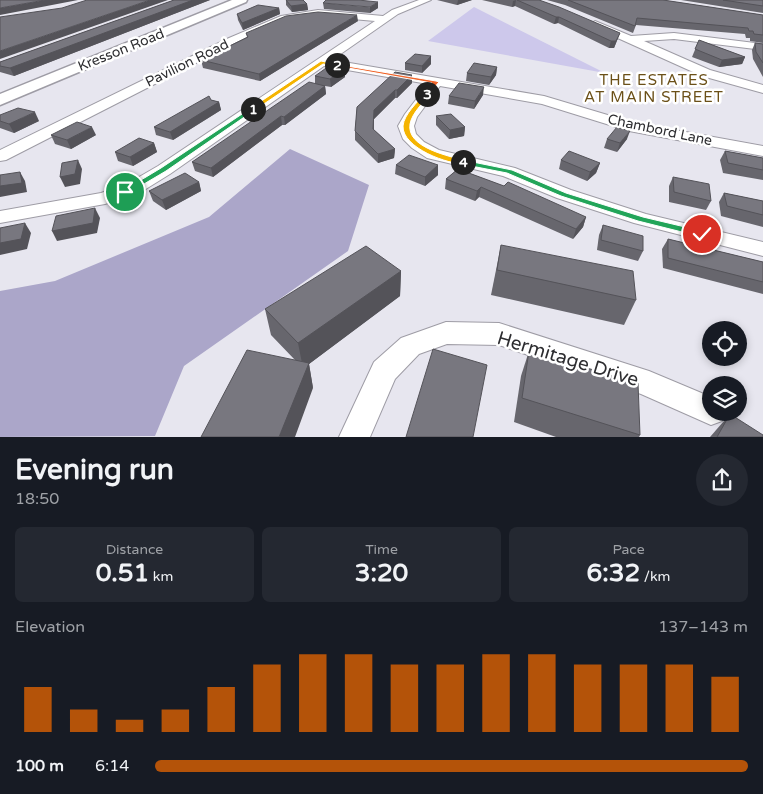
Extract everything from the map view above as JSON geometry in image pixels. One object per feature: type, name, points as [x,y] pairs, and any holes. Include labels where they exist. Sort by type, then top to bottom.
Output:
[{"type":"main road","name":"Kresson Road","points":[[0,100],[242,0]]},
{"type":"street","points":[[395,0],[409,2],[427,0]]},
{"type":"street","points":[[0,217],[105,198],[134,188],[164,170],[409,2]]},
{"type":"street","name":"Pavilion Road","points":[[0,156],[233,40],[284,18],[318,13],[384,19]]},
{"type":"street","points":[[587,20],[706,73],[763,89]]},
{"type":"street","points":[[631,39],[674,36],[763,47]]},
{"type":"street","name":"Chambord Lane","points":[[322,62],[544,100],[629,126],[763,151]]},
{"type":"street","points":[[436,82],[410,117],[406,126],[409,136],[418,146],[433,154],[509,172],[564,194],[641,219],[763,249]]},
{"type":"street","name":"Hermitage Drive","points":[[354,436],[384,371],[410,346],[446,333],[499,334],[649,384],[702,406]]},
{"type":"shaded area","points":[[474,7],[605,73],[428,41]]},
{"type":"shaded area","points":[[290,149],[369,185],[348,251],[184,366],[155,436],[0,437],[0,291],[55,281],[209,217]]},
{"type":"building","points":[[0,0],[45,0],[0,8]]},
{"type":"building","points":[[87,0],[150,0],[0,51],[0,17],[62,8]]},
{"type":"building","points":[[174,0],[193,0],[10,68],[0,66],[0,62]]},
{"type":"building","points":[[286,0],[303,0],[307,4],[291,6]]},
{"type":"building","points":[[326,0],[378,2],[370,7],[323,3]]},
{"type":"building","points":[[517,0],[539,0],[620,33],[616,41],[611,41]]},
{"type":"building","points":[[568,0],[663,0],[763,15],[763,35],[754,34],[748,28],[637,18],[635,26]]},
{"type":"building","points":[[723,0],[763,0],[763,6]]},
{"type":"building","points":[[258,5],[279,8],[242,23],[237,14]]},
{"type":"building","points":[[318,12],[357,15],[259,74],[201,60],[248,37],[246,33],[286,16]]},
{"type":"building","points":[[699,40],[745,57],[722,60],[695,49]]},
{"type":"building","points":[[755,43],[763,44],[763,63],[756,52]]},
{"type":"building","points":[[415,54],[431,56],[422,66],[405,63]]},
{"type":"building","points":[[474,63],[497,67],[491,77],[467,73]]},
{"type":"building","points":[[329,66],[345,69],[330,79],[315,76]]},
{"type":"building","points":[[395,72],[412,75],[374,110],[373,129],[395,149],[378,154],[355,131],[357,107]]},
{"type":"building","points":[[309,82],[325,86],[211,168],[192,162]]},
{"type":"building","points":[[459,83],[484,87],[475,101],[449,96]]},
{"type":"building","points":[[209,96],[211,100],[219,102],[170,132],[154,127]]},
{"type":"building","points":[[18,108],[35,112],[9,124],[0,121],[0,115]]},
{"type":"building","points":[[451,114],[465,127],[450,130],[436,116]]},
{"type":"building","points":[[77,122],[92,127],[67,140],[51,135]]},
{"type":"building","points":[[617,127],[630,131],[620,143],[607,139]]},
{"type":"building","points":[[139,138],[154,143],[130,157],[115,152]]},
{"type":"building","points":[[569,151],[600,163],[590,172],[561,160]]},
{"type":"building","points":[[725,151],[763,158],[763,170],[728,163]]},
{"type":"building","points":[[409,155],[438,165],[425,177],[396,165]]},
{"type":"building","points":[[78,160],[75,174],[60,177],[62,163]]},
{"type":"building","points":[[458,169],[504,186],[508,182],[586,217],[576,229],[481,187],[477,191],[446,179]]},
{"type":"building","points":[[20,172],[22,183],[0,186],[0,175]]},
{"type":"building","points":[[185,173],[199,182],[162,200],[149,191]]},
{"type":"building","points":[[673,177],[709,184],[711,201],[674,192]]},
{"type":"building","points":[[724,193],[763,201],[763,215],[727,206]]},
{"type":"building","points":[[95,208],[93,223],[52,231],[56,216]]},
{"type":"building","points":[[25,223],[21,239],[0,243],[0,228]]},
{"type":"building","points":[[603,225],[643,236],[643,251],[601,240]]},
{"type":"building","points":[[668,239],[763,262],[763,282],[668,258]]},
{"type":"building","points":[[501,245],[633,271],[636,300],[497,270]]},
{"type":"building","points":[[366,246],[401,271],[298,343],[265,309]]},
{"type":"building","points":[[433,349],[487,365],[473,437],[406,437]]},
{"type":"building","points":[[247,350],[309,363],[279,437],[201,437]]},
{"type":"building","points":[[529,351],[638,383],[640,435],[522,398]]},
{"type":"building","points":[[726,421],[741,421],[763,435],[763,437],[717,437]]},
{"type":"district","name":"THE ESTATES AT MAIN STREET","points":[[654,88]]},
{"type":"route","points":[[125,192],[164,170],[322,62],[436,82],[410,117],[406,126],[409,136],[418,146],[433,154],[509,172],[564,194],[641,219],[702,234]]}]
